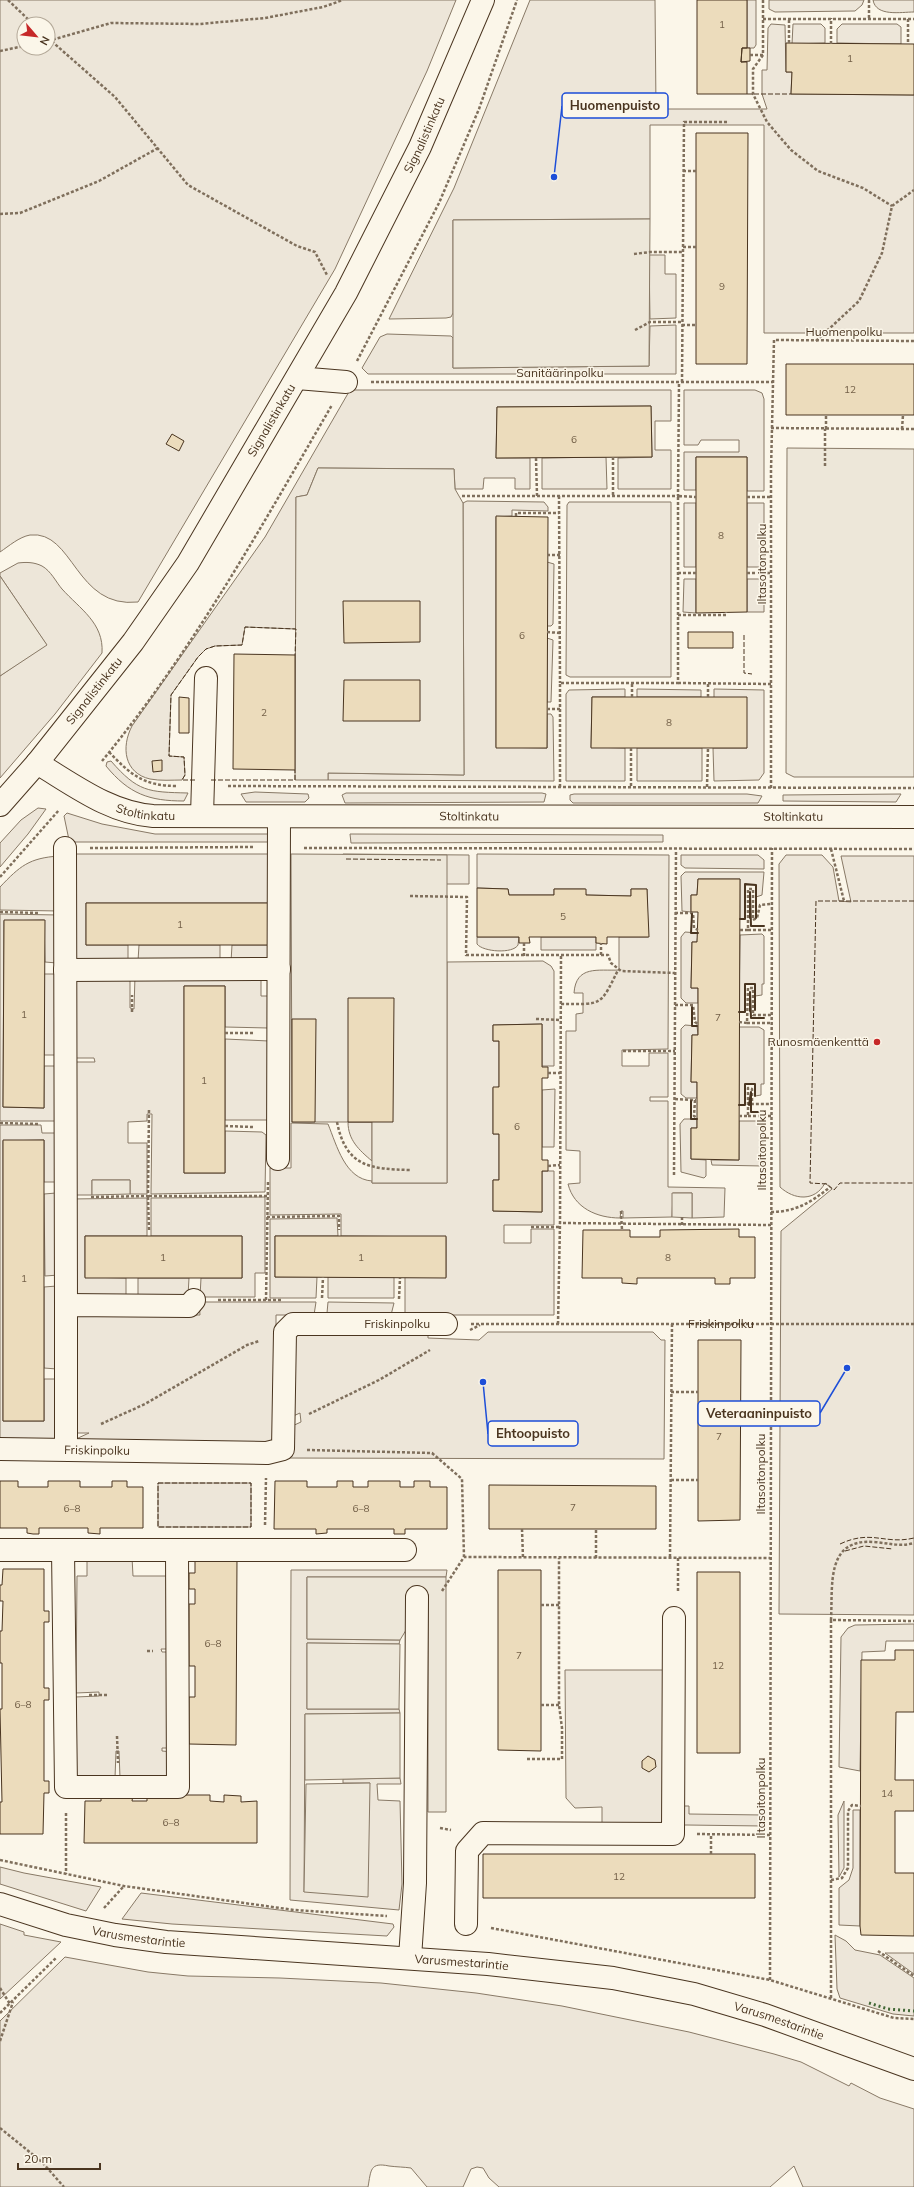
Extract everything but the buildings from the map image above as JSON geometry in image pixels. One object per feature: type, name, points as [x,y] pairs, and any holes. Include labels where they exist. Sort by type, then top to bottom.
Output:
[{"type":"street","name":"Signalistinkatu","points":[[0,805],[37,764],[133,642],[188,563],[341,301],[420,147],[483,0]]},
{"type":"street","points":[[297,378],[346,382]]},
{"type":"street","points":[[202,816],[206,678]]},
{"type":"street","name":"Stoltinkatu","points":[[37,764],[119,809],[137,815],[279,817],[914,817]]},
{"type":"street","points":[[278,1159],[279,817]]},
{"type":"street","points":[[65,848],[66,1450]]},
{"type":"street","points":[[65,970],[279,969]]},
{"type":"street","points":[[66,1305],[189,1306],[194,1300]]},
{"type":"street","name":"Friskinpolku","points":[[285,1332],[293,1324],[446,1324]]},
{"type":"street","points":[[275,1451],[283,1427],[285,1332]]},
{"type":"street","name":"Friskinpolku","points":[[0,1449],[275,1451]]},
{"type":"street","points":[[0,1550],[405,1550]]},
{"type":"street","points":[[63,1550],[66,1787],[178,1787],[177,1551]]},
{"type":"street","points":[[410,1958],[415,1883],[417,1597]]},
{"type":"street","points":[[466,1924],[467,1851],[483,1833],[673,1834],[674,1618]]},
{"type":"street","name":"Varusmestarintie","points":[[0,1904],[66,1925],[115,1935],[166,1942],[488,1964],[613,1978],[694,1994],[765,2015],[914,2069]]},
{"type":"path","points":[[8,0],[25,16]]},
{"type":"path","points":[[56,39],[111,23],[200,24],[265,18],[323,7],[343,0]]},
{"type":"path","points":[[763,0],[763,55],[753,69],[752,94],[772,128],[791,150],[818,171],[863,188],[892,206]]},
{"type":"path","points":[[869,0],[869,18]]},
{"type":"path","points":[[831,18],[831,44]]},
{"type":"path","points":[[763,19],[914,19]]},
{"type":"path","points":[[789,19],[789,43]]},
{"type":"path","points":[[908,19],[908,44]]},
{"type":"path","points":[[56,46],[115,97],[188,185],[297,246],[315,252],[341,301]]},
{"type":"path","points":[[0,51],[16,48]]},
{"type":"path","points":[[750,55],[763,55]]},
{"type":"path","points":[[678,683],[678,496],[682,323],[684,122],[728,122]]},
{"type":"path","points":[[0,214],[20,213],[100,181],[158,148]]},
{"type":"path","points":[[684,171],[696,171]]},
{"type":"path","points":[[816,340],[859,301],[882,253],[892,206],[914,190]]},
{"type":"path","points":[[683,247],[696,247]]},
{"type":"path","points":[[634,254],[650,252],[683,252]]},
{"type":"path","points":[[635,330],[650,322],[696,325]]},
{"type":"path","name":"Huomenpolku","points":[[774,340],[914,341]]},
{"type":"path","name":"Iltasoitonpolku","points":[[771,788],[771,428],[774,340]]},
{"type":"path","name":"Sanitäärinpolku","points":[[346,382],[773,382]]},
{"type":"path","points":[[824,466],[826,415]]},
{"type":"path","points":[[902,429],[903,415]]},
{"type":"path","points":[[771,428],[914,429]]},
{"type":"path","points":[[613,457],[613,496]]},
{"type":"path","points":[[536,458],[537,496]]},
{"type":"path","points":[[462,496],[696,497]]},
{"type":"path","points":[[559,496],[560,787]]},
{"type":"path","points":[[747,497],[771,497]]},
{"type":"path","points":[[516,516],[516,513],[559,513]]},
{"type":"path","points":[[547,555],[560,555]]},
{"type":"path","points":[[678,573],[696,573]]},
{"type":"path","points":[[747,573],[771,573]]},
{"type":"path","points":[[678,615],[726,615],[726,612]]},
{"type":"path","points":[[547,632],[560,633]]},
{"type":"path","points":[[560,683],[771,684]]},
{"type":"path","points":[[632,684],[632,697]]},
{"type":"path","points":[[708,684],[708,697]]},
{"type":"path","points":[[547,709],[560,709]]},
{"type":"path","points":[[631,748],[631,787]]},
{"type":"path","points":[[708,748],[708,787]]},
{"type":"path","points":[[109,752],[126,769],[149,782],[160,786],[914,788]]},
{"type":"path","points":[[0,877],[59,810]]},
{"type":"path","points":[[42,830],[65,848],[279,847],[676,850],[772,848],[914,849]]},
{"type":"path","name":"Iltasoitonpolku","points":[[770,1980],[772,848]]},
{"type":"path","points":[[831,849],[844,902]]},
{"type":"path","points":[[674,1175],[676,850]]},
{"type":"path","points":[[748,930],[748,889],[753,889],[754,920],[757,918],[760,905],[772,904]]},
{"type":"path","points":[[410,896],[467,897],[466,955],[608,955],[618,970],[629,972],[675,973]]},
{"type":"path","points":[[0,912],[65,913]]},
{"type":"path","points":[[675,913],[693,913],[694,928],[698,930]]},
{"type":"path","points":[[740,930],[772,930]]},
{"type":"path","points":[[524,943],[524,956]]},
{"type":"path","points":[[601,943],[601,955]]},
{"type":"path","points":[[558,1324],[560,1227],[561,956]]},
{"type":"path","points":[[561,1004],[597,1003],[604,998],[618,970]]},
{"type":"path","points":[[747,1023],[748,988],[753,988],[753,1015],[772,1015]]},
{"type":"path","points":[[675,1005],[693,1005],[695,1022],[698,1024]]},
{"type":"path","points":[[536,1019],[561,1020]]},
{"type":"path","points":[[739,1022],[772,1023]]},
{"type":"path","points":[[623,1051],[675,1051]]},
{"type":"path","points":[[548,1073],[560,1073]]},
{"type":"path","points":[[748,1116],[748,1088],[752,1089],[752,1104],[771,1104]]},
{"type":"path","points":[[675,1099],[695,1100],[694,1116],[697,1118]]},
{"type":"path","points":[[149,1108],[149,1230]]},
{"type":"path","points":[[739,1116],[771,1116]]},
{"type":"path","points":[[337,1122],[344,1145],[356,1160],[368,1167],[410,1170]]},
{"type":"path","points":[[0,1123],[65,1124]]},
{"type":"path","points":[[548,1166],[560,1166]]},
{"type":"path","points":[[771,1212],[786,1212],[803,1206],[830,1187]]},
{"type":"path","points":[[65,1198],[268,1196],[266,1300]]},
{"type":"path","points":[[621,1211],[622,1230]]},
{"type":"path","points":[[268,1217],[339,1216],[339,1230]]},
{"type":"path","points":[[682,1217],[682,1224]]},
{"type":"path","points":[[560,1223],[771,1225]]},
{"type":"path","points":[[715,1225],[715,1230]]},
{"type":"path","points":[[531,1227],[560,1227]]},
{"type":"path","points":[[322,1300],[323,1278]]},
{"type":"path","points":[[399,1301],[400,1278]]},
{"type":"path","name":"Friskinpolku","points":[[446,1324],[914,1324]]},
{"type":"path","points":[[467,1331],[481,1324]]},
{"type":"path","points":[[670,1557],[672,1324]]},
{"type":"path","points":[[100,1424],[145,1404],[247,1345],[285,1332]]},
{"type":"path","points":[[283,1427],[379,1380],[432,1348]]},
{"type":"path","points":[[671,1392],[698,1392]]},
{"type":"path","points":[[264,1551],[275,1451],[432,1454],[462,1479],[464,1557],[441,1592]]},
{"type":"path","points":[[671,1480],[698,1480]]},
{"type":"path","points":[[522,1529],[522,1558]]},
{"type":"path","points":[[596,1529],[596,1558]]},
{"type":"path","points":[[831,1998],[832,1620],[836,1560],[845,1546],[851,1544],[873,1542],[893,1545],[914,1544]]},
{"type":"path","points":[[464,1557],[770,1558]]},
{"type":"path","points":[[527,1759],[562,1760],[562,1728],[559,1705],[559,1558]]},
{"type":"path","points":[[674,1618],[678,1603],[678,1558]]},
{"type":"path","points":[[541,1605],[559,1605]]},
{"type":"path","points":[[832,1620],[914,1621]]},
{"type":"path","points":[[541,1705],[559,1705]]},
{"type":"path","points":[[66,1787],[66,1874]]},
{"type":"path","points":[[831,1880],[842,1878],[848,1868],[848,1811],[852,1805],[860,1806]]},
{"type":"path","points":[[415,1826],[467,1832],[477,1840]]},
{"type":"path","points":[[673,1834],[770,1836]]},
{"type":"path","points":[[711,1834],[711,1854]]},
{"type":"path","points":[[104,1908],[124,1886]]},
{"type":"path","points":[[878,1951],[914,1976]]},
{"type":"path","points":[[0,2013],[14,2001],[57,1957]]},
{"type":"path","points":[[0,1988],[10,2004]]},
{"type":"path","points":[[0,2041],[14,2001]]},
{"type":"path","points":[[0,2128],[42,2162],[64,2187]]},
{"type":"shaded area","points":[[0,0],[456,0],[427,71],[335,269],[138,602],[117,601],[101,594],[88,583],[57,544],[45,537],[30,535],[14,542],[0,552]]},
{"type":"shaded area","points":[[530,0],[655,0],[656,109],[767,109],[762,94],[762,70],[767,70],[768,28],[771,24],[785,25],[786,72],[792,72],[791,94],[914,95],[914,333],[764,333],[764,125],[650,125],[650,219],[453,220],[453,313],[451,317],[389,319],[454,188]]},
{"type":"shaded area","points":[[747,0],[756,0],[756,45],[754,48],[747,48]]},
{"type":"shaded area","points":[[769,0],[864,0],[862,5],[855,11],[775,12],[769,9]]},
{"type":"shaded area","points":[[873,0],[914,0],[914,12],[896,13],[884,11],[875,5]]},
{"type":"shaded area","points":[[793,24],[821,24],[825,28],[825,43],[792,44]]},
{"type":"shaded area","points":[[842,24],[897,24],[901,27],[901,44],[837,43],[837,29]]},
{"type":"shaded area","points":[[650,219],[649,366],[453,368],[453,220]]},
{"type":"shaded area","points":[[649,255],[665,255],[665,274],[676,274],[676,318],[650,319]]},
{"type":"shaded area","points":[[676,325],[676,374],[368,374],[362,368],[380,337],[387,334],[451,336],[453,338],[453,368],[649,366],[650,326]]},
{"type":"shaded area","points":[[350,390],[671,390],[671,421],[655,421],[655,450],[671,450],[671,489],[618,489],[618,458],[652,457],[651,406],[497,407],[496,458],[530,458],[530,489],[515,489],[515,478],[484,478],[483,489],[455,489],[454,469],[318,468],[307,495],[296,497],[296,629],[245,627],[242,645],[215,646],[206,649],[198,657],[171,695],[169,756],[184,757],[185,775],[182,780],[154,780],[141,776],[130,765],[127,758],[127,742],[132,726],[265,537]]},
{"type":"shaded area","points":[[684,390],[755,390],[762,393],[764,399],[764,491],[747,491],[747,457],[696,457],[696,490],[684,490],[684,452],[739,452],[739,440],[701,440],[698,445],[684,445]]},
{"type":"shaded area","points":[[787,448],[914,449],[914,777],[794,777],[786,773]]},
{"type":"shaded area","points":[[606,457],[607,489],[542,489],[542,458]]},
{"type":"shaded area","points":[[318,468],[454,469],[455,489],[463,503],[464,775],[328,773],[328,780],[295,780],[296,497],[307,495]]},
{"type":"shaded area","points":[[467,501],[544,502],[548,507],[548,511],[512,510],[512,516],[496,517],[496,747],[547,748],[547,714],[551,714],[553,717],[554,781],[328,780],[328,773],[464,775],[463,503]]},
{"type":"shaded area","points":[[569,502],[671,502],[671,677],[570,677],[566,675],[567,505]]},
{"type":"shaded area","points":[[684,503],[696,503],[696,567],[684,567]]},
{"type":"shaded area","points":[[747,503],[764,503],[764,567],[747,567]]},
{"type":"shaded area","points":[[27,562],[36,564],[42,566],[48,571],[62,589],[90,617],[102,642],[102,653],[55,714],[0,778],[0,676],[46,644],[0,576],[0,573],[18,563]]},
{"type":"shaded area","points":[[547,562],[554,564],[553,624],[551,626],[547,626]]},
{"type":"shaded area","points":[[0,576],[47,645],[0,676]]},
{"type":"shaded area","points":[[684,579],[696,579],[696,613],[683,612]]},
{"type":"shaded area","points":[[747,579],[764,579],[764,612],[747,612]]},
{"type":"shaded area","points":[[547,638],[553,640],[551,702],[547,702]]},
{"type":"shaded area","points":[[625,689],[625,697],[592,697],[591,747],[625,748],[625,781],[566,781],[566,694],[569,690]]},
{"type":"shaded area","points":[[637,689],[701,690],[701,697],[637,697]]},
{"type":"shaded area","points":[[714,689],[764,690],[764,773],[759,780],[714,781],[713,748],[747,748],[714,697]]},
{"type":"shaded area","points":[[637,748],[702,748],[702,781],[637,781]]},
{"type":"shaded area","points":[[111,761],[129,779],[145,788],[153,791],[188,793],[184,801],[172,801],[140,794],[123,783],[106,766],[107,762]]},
{"type":"shaded area","points":[[255,792],[308,794],[309,798],[305,802],[246,802],[241,794]]},
{"type":"shaded area","points":[[346,793],[546,794],[544,802],[345,803],[342,795]]},
{"type":"shaded area","points":[[747,794],[762,796],[758,803],[573,803],[570,800],[570,795]]},
{"type":"shaded area","points":[[901,794],[896,802],[783,801],[783,795]]},
{"type":"shaded area","points":[[38,808],[46,809],[28,834],[0,867],[0,843],[21,820]]},
{"type":"shaded area","points":[[67,813],[102,824],[155,834],[268,834],[272,842],[73,842],[69,840],[64,816]]},
{"type":"shaded area","points":[[350,834],[663,835],[663,842],[351,843]]},
{"type":"shaded area","points":[[74,854],[268,854],[273,903],[86,903],[86,945],[128,945],[128,959],[74,959]]},
{"type":"shaded area","points":[[291,854],[447,855],[447,1183],[372,1183],[372,1122],[292,1122]]},
{"type":"shaded area","points":[[343,854],[469,855],[469,884],[439,884],[341,858]]},
{"type":"shaded area","points":[[477,854],[669,855],[668,1049],[622,1050],[622,1066],[649,1066],[649,1053],[668,1053],[668,1097],[650,1097],[650,1101],[668,1101],[668,1187],[725,1188],[724,1217],[692,1218],[692,1193],[673,1193],[672,1217],[623,1218],[623,1211],[621,1211],[620,1218],[611,1218],[595,1214],[581,1205],[575,1199],[568,1184],[580,1183],[580,1151],[566,1150],[566,1031],[576,1031],[576,1014],[583,1013],[583,993],[574,993],[576,984],[579,978],[589,971],[619,970],[619,937],[648,937],[647,889],[631,889],[631,896],[586,895],[585,889],[554,889],[554,895],[509,895],[508,889],[477,888]]},
{"type":"shaded area","points":[[681,855],[758,855],[764,860],[764,869],[685,868],[681,865]]},
{"type":"shaded area","points":[[786,855],[822,855],[833,867],[839,901],[851,902],[841,856],[914,856],[914,1615],[779,1614],[781,1231],[832,1189],[825,1183],[816,1193],[804,1197],[792,1195],[780,1187],[779,864]]},
{"type":"shaded area","points":[[59,856],[59,911],[0,910],[0,887],[13,874],[32,861]]},
{"type":"shaded area","points":[[685,872],[764,872],[762,895],[756,897],[756,885],[745,885],[745,919],[740,919],[740,879],[698,879],[697,895],[691,895],[691,912],[682,911],[681,876]]},
{"type":"shaded area","points":[[0,914],[59,915],[57,963],[45,962],[44,920],[4,921],[3,1107],[44,1108],[44,1066],[56,1066],[60,1121],[0,1121]]},
{"type":"shaded area","points":[[685,932],[698,933],[697,942],[692,942],[691,988],[698,988],[698,1003],[686,1003],[681,998],[681,937]]},
{"type":"shaded area","points":[[762,934],[764,936],[764,984],[762,984],[762,995],[755,996],[755,984],[745,984],[745,1012],[739,1012],[740,935]]},
{"type":"shaded area","points":[[477,937],[519,937],[518,945],[515,948],[498,951],[480,947],[477,944]]},
{"type":"shaded area","points":[[541,937],[596,937],[596,950],[541,950]]},
{"type":"shaded area","points":[[139,945],[220,945],[220,959],[138,961]]},
{"type":"shaded area","points":[[232,945],[273,945],[272,959],[231,962]]},
{"type":"shaded area","points":[[543,961],[551,966],[554,971],[554,1066],[542,1066],[542,1024],[493,1025],[493,1041],[499,1041],[499,1087],[493,1088],[493,1134],[499,1134],[499,1180],[493,1180],[493,1211],[542,1212],[542,1171],[554,1171],[554,1225],[504,1225],[504,1243],[531,1243],[531,1229],[554,1229],[554,1315],[407,1315],[405,1313],[405,1277],[446,1277],[446,1237],[341,1236],[341,1214],[270,1215],[270,1168],[291,1168],[291,1123],[328,1124],[343,1160],[355,1174],[363,1179],[372,1181],[372,1183],[447,1183],[447,962]]},
{"type":"shaded area","points":[[44,974],[56,974],[57,1055],[44,1055]]},
{"type":"shaded area","points":[[261,975],[261,996],[273,996],[268,1028],[225,1027],[225,986],[184,986],[184,1173],[225,1173],[225,1131],[262,1132],[266,1135],[265,1192],[151,1194],[152,1114],[147,1114],[147,1121],[128,1122],[128,1143],[147,1143],[147,1194],[130,1194],[130,1180],[92,1180],[92,1195],[72,1195],[71,1062],[95,1062],[94,1058],[71,1058],[73,980],[130,977],[130,1008],[134,1009],[135,976]]},
{"type":"shaded area","points":[[685,1025],[697,1026],[698,1035],[692,1035],[691,1082],[697,1082],[697,1098],[686,1098],[681,1094],[681,1029]]},
{"type":"shaded area","points":[[739,1027],[759,1027],[764,1030],[764,1084],[761,1084],[761,1095],[755,1096],[755,1084],[745,1084],[745,1105],[739,1105]]},
{"type":"shaded area","points":[[225,1039],[269,1041],[271,1118],[267,1120],[225,1120]]},
{"type":"shaded area","points":[[555,1089],[554,1147],[542,1147],[542,1090]]},
{"type":"shaded area","points":[[684,1119],[697,1119],[697,1128],[691,1128],[691,1159],[706,1160],[706,1176],[704,1178],[681,1172],[680,1124]]},
{"type":"shaded area","points":[[739,1121],[761,1121],[763,1123],[763,1166],[712,1165],[711,1160],[739,1160]]},
{"type":"shaded area","points":[[348,1122],[372,1122],[372,1161],[355,1144],[348,1128]]},
{"type":"shaded area","points":[[0,1125],[41,1125],[42,1133],[59,1133],[57,1182],[44,1182],[44,1140],[3,1141],[3,1421],[44,1421],[44,1379],[58,1379],[60,1435],[55,1440],[0,1441]]},
{"type":"shaded area","points":[[92,1180],[130,1180],[130,1194],[92,1195]]},
{"type":"shaded area","points":[[56,1193],[59,1275],[45,1276],[44,1194]]},
{"type":"shaded area","points":[[672,1193],[692,1193],[692,1218],[672,1217]]},
{"type":"shaded area","points":[[265,1197],[265,1273],[255,1273],[255,1297],[200,1297],[201,1278],[242,1278],[242,1236],[151,1236],[151,1198]]},
{"type":"shaded area","points":[[147,1198],[147,1236],[85,1236],[85,1277],[126,1278],[126,1295],[77,1300],[71,1199]]},
{"type":"shaded area","points":[[337,1218],[338,1236],[275,1236],[275,1277],[317,1277],[316,1298],[270,1298],[270,1219]]},
{"type":"shaded area","points":[[328,1277],[394,1277],[394,1298],[328,1298]]},
{"type":"shaded area","points":[[138,1278],[189,1278],[188,1296],[138,1297]]},
{"type":"shaded area","points":[[57,1286],[57,1369],[44,1368],[44,1287]]},
{"type":"shaded area","points":[[199,1302],[316,1302],[314,1315],[276,1315],[276,1425],[273,1441],[80,1441],[76,1439],[89,1433],[73,1433],[73,1314],[200,1315]]},
{"type":"shaded area","points":[[328,1302],[394,1303],[391,1315],[330,1315],[327,1313]]},
{"type":"shaded area","points":[[428,1332],[428,1338],[479,1340],[488,1332],[653,1332],[661,1340],[665,1340],[664,1459],[283,1458],[290,1427],[301,1422],[300,1413],[291,1417],[294,1334]]},
{"type":"shaded area","points":[[158,1483],[251,1483],[251,1527],[158,1527]]},
{"type":"shaded area","points":[[87,1557],[132,1557],[133,1576],[169,1576],[173,1649],[161,1649],[162,1652],[173,1652],[171,1748],[162,1748],[162,1751],[173,1752],[173,1777],[120,1778],[119,1751],[116,1751],[115,1778],[78,1777],[75,1773],[75,1697],[99,1696],[99,1692],[76,1693],[77,1576],[87,1576]]},
{"type":"shaded area","points":[[291,1570],[447,1570],[446,1577],[307,1577],[307,1639],[400,1640],[399,1644],[307,1643],[307,1709],[399,1709],[400,1713],[305,1714],[304,1892],[370,1783],[343,1783],[343,1779],[400,1778],[401,1784],[377,1784],[378,1800],[400,1801],[402,1884],[399,1910],[290,1900]]},
{"type":"shaded area","points":[[307,1577],[446,1577],[446,1812],[428,1812],[428,1594],[400,1640],[307,1639]]},
{"type":"shaded area","points":[[914,1624],[914,1641],[886,1641],[885,1651],[862,1652],[860,1771],[839,1767],[841,1637],[848,1628],[855,1625]]},
{"type":"shaded area","points":[[307,1643],[400,1644],[399,1709],[307,1709]]},
{"type":"shaded area","points":[[565,1670],[664,1670],[665,1823],[602,1825],[602,1807],[575,1808],[566,1798]]},
{"type":"shaded area","points":[[400,1713],[400,1778],[305,1780],[305,1714]]},
{"type":"shaded area","points":[[370,1783],[368,1897],[304,1892],[306,1784]]},
{"type":"shaded area","points":[[844,1801],[844,1868],[839,1877],[838,1815]]},
{"type":"shaded area","points":[[681,1806],[689,1806],[689,1814],[763,1815],[763,1826],[684,1825]]},
{"type":"shaded area","points":[[853,1810],[860,1810],[860,1926],[839,1925],[839,1888],[849,1880],[853,1868]]},
{"type":"shaded area","points":[[0,1867],[24,1873],[101,1887],[86,1911],[0,1884]]},
{"type":"shaded area","points":[[141,1893],[393,1924],[394,1927],[387,1936],[172,1924],[122,1919]]},
{"type":"shaded area","points":[[0,1924],[24,1932],[24,1935],[61,1942],[0,1999]]},
{"type":"shaded area","points":[[835,1935],[846,1941],[855,1950],[880,1955],[914,1978],[914,2016],[893,2014],[840,1998],[837,1989]]},
{"type":"shaded area","points":[[885,1953],[914,1953],[914,1974]]},
{"type":"shaded area","points":[[65,1957],[148,1972],[188,1976],[280,1978],[381,1983],[476,1993],[562,2006],[689,2032],[774,2054],[801,2062],[849,2086],[851,2083],[880,2098],[914,2109],[914,2187],[803,2187],[794,2166],[770,2187],[499,2187],[489,2178],[483,2168],[477,2167],[471,2169],[463,2187],[427,2187],[411,2168],[378,2165],[372,2169],[368,2187],[0,2187],[0,2021]]},
{"type":"hedge","points":[[869,2003],[888,2009],[914,2011]]},
{"type":"fence","points":[[747,94],[791,94]]},
{"type":"fence","points":[[195,780],[182,780],[185,775],[184,757],[169,756],[171,695],[198,657],[206,649],[215,646],[242,645],[245,627],[296,629],[295,655]]},
{"type":"fence","points":[[744,635],[744,673],[752,674]]},
{"type":"fence","points":[[211,780],[295,780],[295,770]]},
{"type":"fence","points":[[346,859],[441,860]]},
{"type":"fence","points":[[914,901],[816,901],[810,1183],[827,1184],[834,1190],[840,1183],[914,1183]]},
{"type":"fence","points":[[158,1483],[251,1483],[251,1527],[158,1527],[158,1483]]},
{"type":"fence","points":[[840,1544],[851,1540],[870,1537],[894,1540],[914,1538]]},
{"type":"fence","points":[[845,1551],[864,1546],[893,1549]]},
{"type":"wall","points":[[740,919],[745,919],[745,884],[756,885],[756,918]]},
{"type":"wall","points":[[750,918],[750,892],[751,926],[764,926]]},
{"type":"wall","points":[[692,914],[691,933],[698,933]]},
{"type":"wall","points":[[739,1012],[745,1012],[745,984],[755,984],[755,1010]]},
{"type":"wall","points":[[750,1011],[750,992],[751,1018],[764,1018]]},
{"type":"wall","points":[[692,1007],[692,1026],[697,1026]]},
{"type":"wall","points":[[739,1105],[745,1105],[745,1084],[755,1084],[755,1096]]},
{"type":"wall","points":[[749,1105],[751,1092],[751,1112],[763,1112]]},
{"type":"wall","points":[[691,1101],[691,1119],[697,1119]]},
{"type":"place","name":"Huomenpuisto","points":[[554,177]]},
{"type":"place","name":"Runosmäenkenttä","points":[[877,1042]]},
{"type":"place","name":"Veteraaninpuisto","points":[[847,1368]]},
{"type":"place","name":"Ehtoopuisto","points":[[483,1382]]}]
